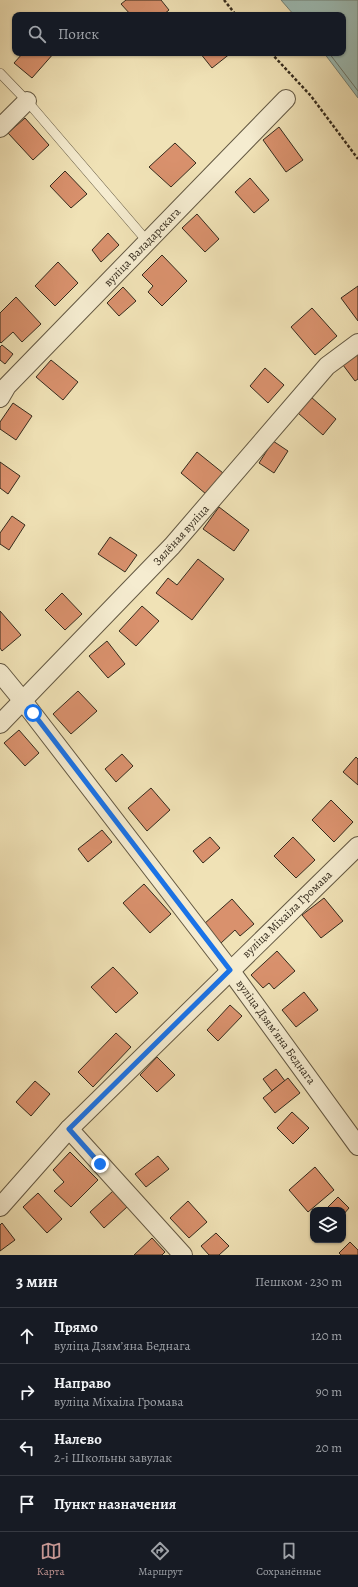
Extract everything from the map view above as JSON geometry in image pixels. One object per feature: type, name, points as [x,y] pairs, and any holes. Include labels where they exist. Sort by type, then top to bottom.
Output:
[{"type":"street","name":"вуліца Валадарскага","points":[[0,398],[7,386],[286,98]]},
{"type":"street","points":[[0,128],[27,101]]},
{"type":"street","name":"Зялёная вуліца","points":[[0,724],[172,546],[327,366],[358,343]]},
{"type":"street","name":"вуліца Дзямʼяна Беднага","points":[[0,673],[230,970],[358,1146]]},
{"type":"street","name":"вуліца Міхаіла Громава","points":[[0,1207],[69,1129],[358,846]]},
{"type":"street","points":[[69,1129],[183,1255]]},
{"type":"lane","points":[[0,73],[27,101],[148,241]]},
{"type":"path","points":[[224,0],[234,12]]},
{"type":"path","points":[[274,56],[311,96],[358,159]]},
{"type":"water","points":[[281,0],[358,0],[358,98],[326,56],[346,56],[346,12],[291,12]]},
{"type":"building","points":[[126,0],[161,0],[169,10],[167,12],[128,12],[121,4]]},
{"type":"building","points":[[20,56],[51,56],[32,78],[14,63]]},
{"type":"building","points":[[202,56],[227,56],[212,68]]},
{"type":"building","points":[[25,118],[49,145],[33,160],[8,133]]},
{"type":"building","points":[[279,127],[303,160],[286,172],[263,140]]},
{"type":"building","points":[[175,143],[196,163],[171,187],[149,167]]},
{"type":"building","points":[[65,171],[87,194],[71,208],[50,186]]},
{"type":"building","points":[[250,178],[269,200],[254,213],[235,192]]},
{"type":"building","points":[[197,214],[219,239],[205,252],[182,228]]},
{"type":"building","points":[[108,233],[119,245],[101,262],[92,250]]},
{"type":"building","points":[[162,255],[187,281],[162,306],[148,292],[153,286],[142,275]]},
{"type":"building","points":[[58,262],[78,283],[55,306],[35,286]]},
{"type":"building","points":[[358,286],[358,321],[341,298]]},
{"type":"building","points":[[123,287],[136,301],[119,316],[107,303]]},
{"type":"building","points":[[16,297],[41,324],[22,342],[13,332],[1,343],[0,313]]},
{"type":"building","points":[[312,308],[337,336],[315,355],[291,327]]},
{"type":"building","points":[[2,345],[13,354],[5,364],[0,360],[0,347]]},
{"type":"building","points":[[358,354],[358,379],[355,381],[343,365]]},
{"type":"building","points":[[51,360],[78,382],[63,400],[36,377]]},
{"type":"building","points":[[265,368],[284,385],[268,403],[250,386]]},
{"type":"building","points":[[311,397],[336,419],[323,435],[298,413]]},
{"type":"building","points":[[13,403],[32,416],[16,440],[0,429],[0,422]]},
{"type":"building","points":[[273,441],[288,451],[274,473],[259,463]]},
{"type":"building","points":[[197,452],[223,473],[206,494],[181,473]]},
{"type":"building","points":[[0,462],[20,476],[8,494],[0,488]]},
{"type":"building","points":[[219,507],[249,530],[234,551],[203,529]]},
{"type":"building","points":[[12,516],[25,525],[9,550],[0,544],[0,533]]},
{"type":"building","points":[[110,537],[137,555],[125,572],[98,554]]},
{"type":"building","points":[[198,559],[224,579],[192,620],[156,593],[168,578],[177,585]]},
{"type":"building","points":[[62,593],[82,614],[65,630],[45,610]]},
{"type":"building","points":[[142,606],[159,621],[136,646],[119,631]]},
{"type":"building","points":[[0,611],[21,635],[2,651],[0,648]]},
{"type":"building","points":[[107,641],[125,664],[108,678],[89,656]]},
{"type":"building","points":[[78,691],[97,711],[71,734],[53,714]]},
{"type":"building","points":[[19,730],[39,753],[25,766],[4,743]]},
{"type":"building","points":[[122,754],[133,766],[116,782],[105,769]]},
{"type":"building","points":[[356,757],[358,759],[358,785],[343,772]]},
{"type":"building","points":[[151,788],[170,810],[147,831],[128,808]]},
{"type":"building","points":[[331,800],[353,822],[334,842],[312,820]]},
{"type":"building","points":[[102,830],[112,842],[88,862],[78,849]]},
{"type":"building","points":[[210,837],[220,848],[203,863],[193,851]]},
{"type":"building","points":[[293,837],[315,860],[296,878],[274,856]]},
{"type":"building","points":[[144,884],[171,914],[150,933],[123,903]]},
{"type":"building","points":[[324,898],[343,921],[321,938],[302,915]]},
{"type":"building","points":[[232,899],[254,924],[240,936],[235,930],[221,943],[204,924]]},
{"type":"building","points":[[277,951],[295,971],[274,989],[269,983],[263,988],[251,975]]},
{"type":"building","points":[[113,967],[138,993],[116,1013],[91,987]]},
{"type":"building","points":[[304,992],[318,1010],[296,1027],[282,1010]]},
{"type":"building","points":[[230,1005],[242,1016],[218,1041],[207,1030]]},
{"type":"building","points":[[116,1033],[131,1047],[93,1087],[78,1072]]},
{"type":"building","points":[[157,1057],[175,1075],[157,1092],[140,1075]]},
{"type":"building","points":[[276,1069],[285,1081],[272,1091],[263,1079]]},
{"type":"building","points":[[288,1078],[300,1093],[275,1113],[263,1098]]},
{"type":"building","points":[[35,1081],[50,1094],[31,1116],[16,1102]]},
{"type":"building","points":[[292,1112],[309,1128],[293,1144],[277,1128]]},
{"type":"building","points":[[70,1152],[98,1180],[71,1207],[54,1191],[64,1182],[53,1170]]},
{"type":"building","points":[[158,1156],[169,1169],[146,1187],[135,1174]]},
{"type":"building","points":[[315,1167],[334,1190],[314,1207],[310,1207],[310,1210],[308,1212],[289,1190]]},
{"type":"building","points":[[113,1191],[127,1207],[104,1228],[90,1212]]},
{"type":"building","points":[[38,1193],[62,1219],[47,1233],[23,1207]]},
{"type":"building","points":[[338,1197],[349,1208],[346,1212],[346,1207],[328,1207]]},
{"type":"building","points":[[188,1201],[207,1222],[189,1238],[170,1218]]},
{"type":"building","points":[[2,1223],[15,1240],[0,1251],[0,1225]]},
{"type":"building","points":[[216,1233],[229,1246],[219,1255],[209,1255],[201,1246]]},
{"type":"building","points":[[152,1238],[165,1252],[162,1255],[134,1255]]},
{"type":"building","points":[[350,1242],[358,1250],[358,1255],[341,1255],[339,1253]]},
{"type":"route","points":[[33,713],[230,970],[69,1129],[100,1164]]}]
